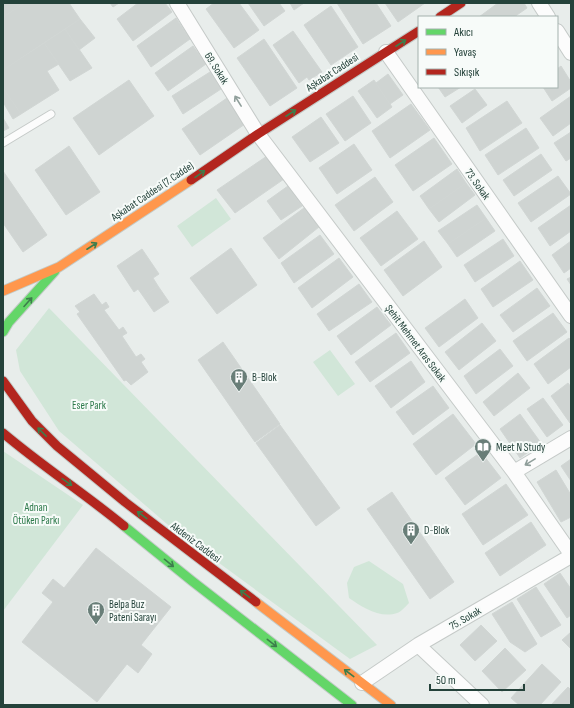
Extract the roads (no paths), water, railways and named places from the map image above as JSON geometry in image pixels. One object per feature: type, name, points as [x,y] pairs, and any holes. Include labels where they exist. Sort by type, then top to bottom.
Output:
[{"type":"main road","points":[[442,16],[461,3]]},
{"type":"main road","name":"Aşkabat Caddesi","points":[[258,134],[418,32]]},
{"type":"main road","name":"Aşkabat Caddesi (7. Cadde)","points":[[59,267],[153,206],[258,134]]},
{"type":"main road","points":[[3,291],[59,267]]},
{"type":"main road","points":[[3,332],[9,322],[59,267]]},
{"type":"main road","name":"Akdeniz Caddesi","points":[[3,381],[32,421],[56,446],[125,502],[391,705]]},
{"type":"main road","points":[[3,433],[30,456],[90,498],[192,581],[352,705]]},
{"type":"street","points":[[539,3],[547,16]]},
{"type":"street","name":"69. Sokak","points":[[182,5],[258,134]]},
{"type":"street","points":[[558,33],[571,53]]},
{"type":"street","name":"73. Sokak","points":[[386,52],[571,316]]},
{"type":"street","name":"Şehit Mehmet Aras Sokak","points":[[258,134],[514,472],[571,555]]},
{"type":"street","points":[[514,472],[571,438]]},
{"type":"street","name":"75. Sokak","points":[[362,683],[418,645],[571,555]]},
{"type":"street","points":[[418,645],[482,705]]},
{"type":"lane","points":[[3,142],[51,114]]},
{"type":"place","name":"B-Blok","points":[[239,392]]},
{"type":"place","name":"Meet N Study","points":[[483,462]]},
{"type":"place","name":"D-Blok","points":[[411,545]]},
{"type":"place","name":"Belpa Buz Pateni Sarayı","points":[[96,625]]},
{"type":"park label","name":"Eser Park","points":[[89,405]]},
{"type":"park label","name":"Adnan Ötüken Parkı","points":[[36,513]]}]
